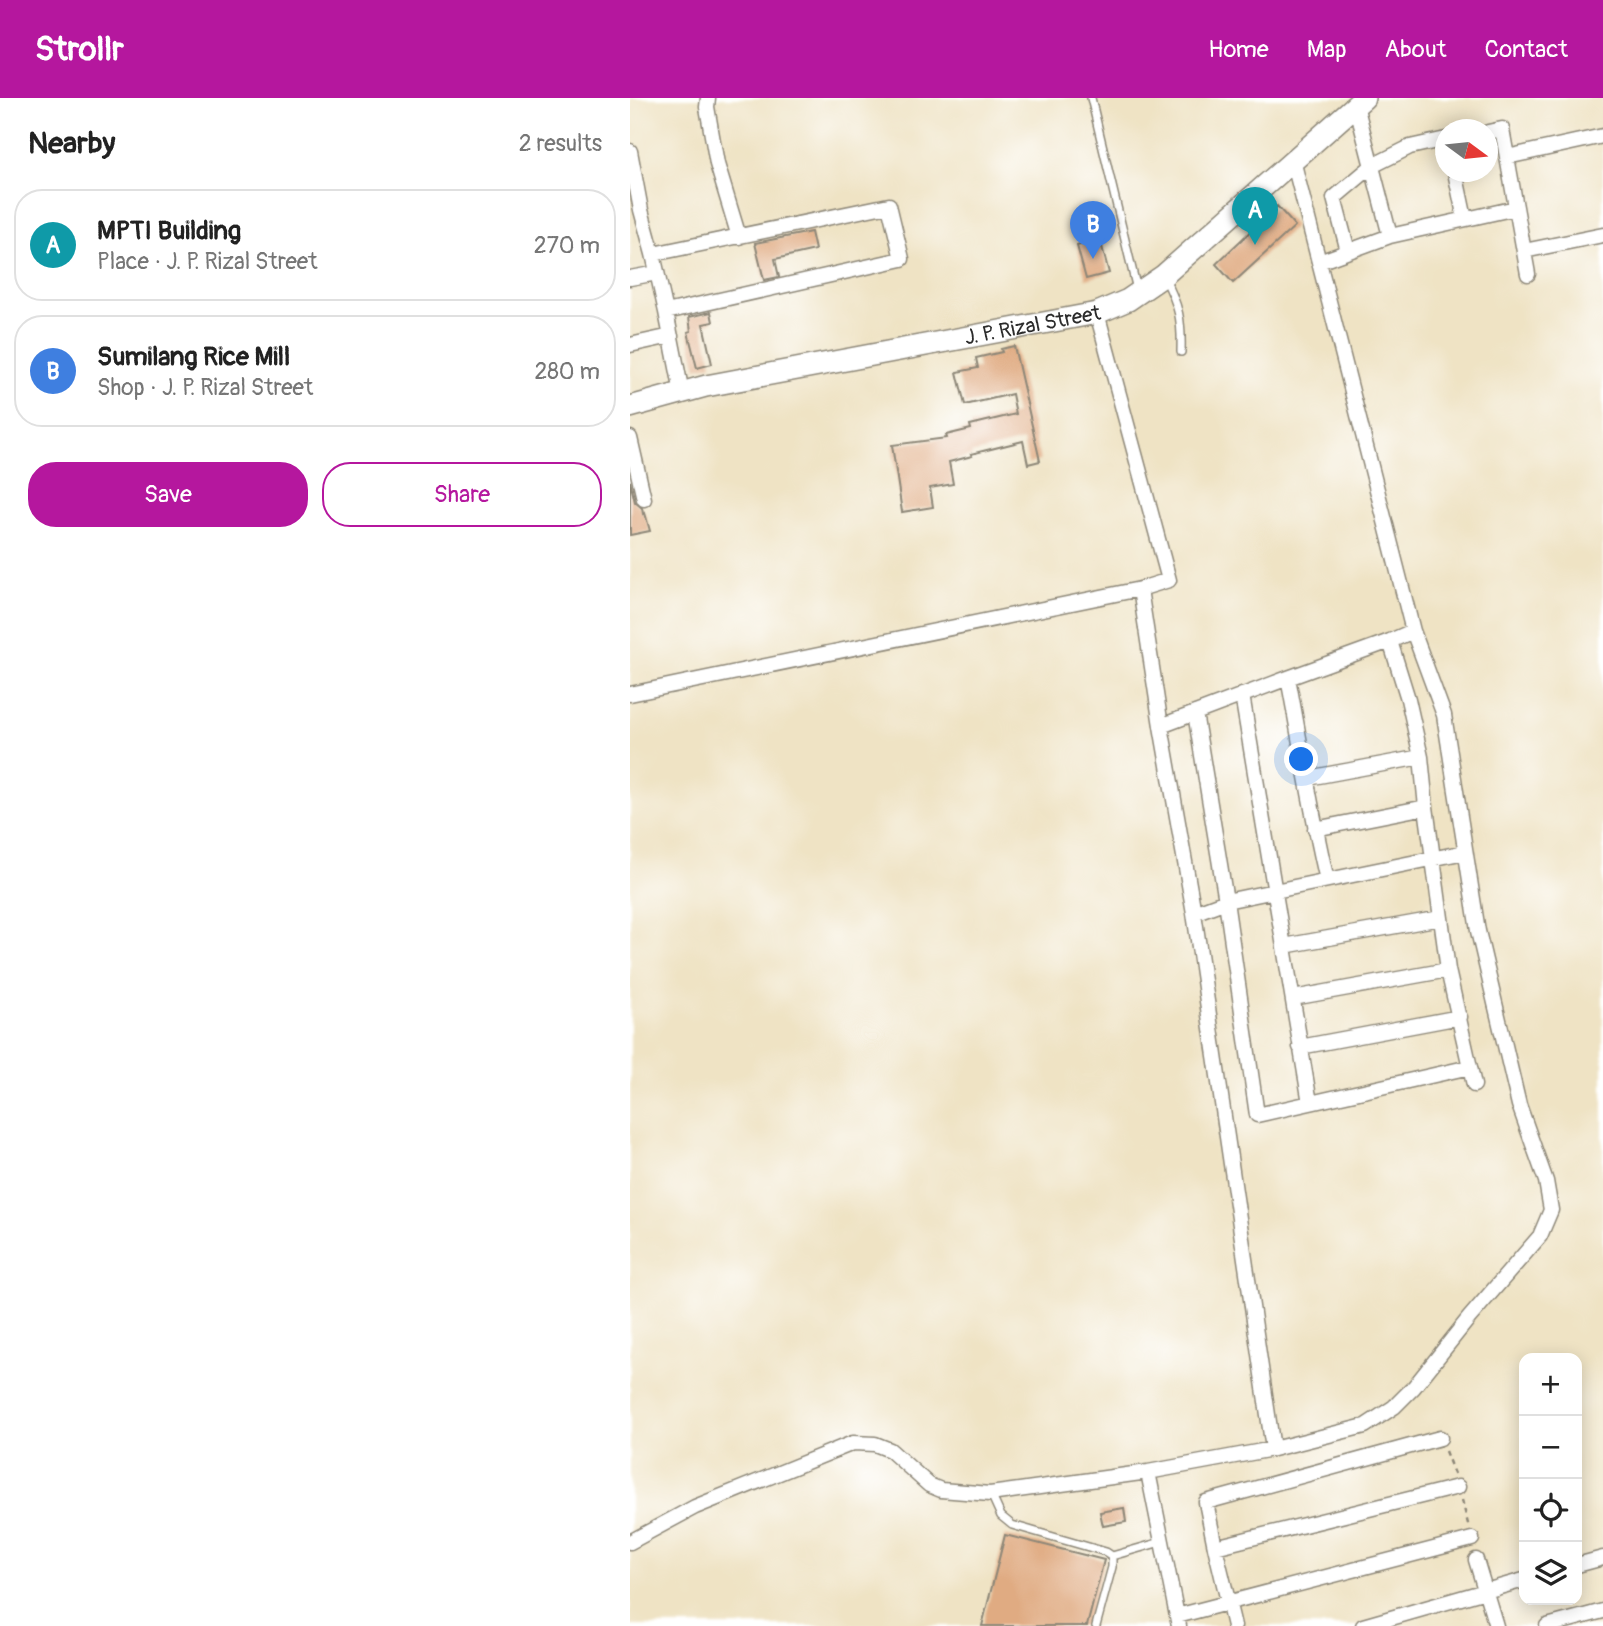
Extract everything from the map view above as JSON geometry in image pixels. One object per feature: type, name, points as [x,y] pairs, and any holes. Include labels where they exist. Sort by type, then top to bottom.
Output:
[{"type":"main road","name":"J. P. Rizal Street","points":[[630,407],[719,383],[1097,313],[1128,300],[1163,276],[1360,102]]},
{"type":"street","points":[[708,98],[707,107],[717,164],[739,237]]},
{"type":"street","points":[[1360,102],[1372,166],[1390,236]]},
{"type":"street","points":[[1498,130],[1502,129],[1528,274]]},
{"type":"street","points":[[1507,157],[1603,136]]},
{"type":"street","points":[[1348,251],[1334,198],[1372,166],[1410,146],[1435,141]]},
{"type":"street","points":[[630,151],[635,211],[653,254],[682,393]]},
{"type":"street","points":[[630,1542],[695,1507],[853,1443],[875,1444],[890,1450],[929,1485],[941,1490],[990,1494],[1148,1472],[1273,1450],[1365,1426],[1415,1387],[1469,1318],[1540,1237],[1551,1210],[1546,1181],[1516,1092],[1478,931],[1444,715],[1413,631],[1293,160]]},
{"type":"street","points":[[1457,182],[1465,219]]},
{"type":"street","points":[[653,254],[889,205],[902,259],[666,312]]},
{"type":"street","points":[[1319,262],[1390,236],[1516,208]]},
{"type":"street","points":[[1524,251],[1603,235]]},
{"type":"street","points":[[630,278],[657,273]]},
{"type":"street","points":[[630,694],[1140,589],[1170,580],[1097,313]]},
{"type":"street","points":[[630,345],[671,336]]},
{"type":"street","points":[[630,438],[644,499]]},
{"type":"street","points":[[1140,589],[1194,913],[1273,1450]]},
{"type":"street","points":[[1161,726],[1390,642],[1413,631]]},
{"type":"street","points":[[1390,642],[1408,699],[1421,757],[1448,970],[1474,1085]]},
{"type":"street","points":[[1288,678],[1315,829],[1327,880]]},
{"type":"street","points":[[1242,695],[1310,1103]]},
{"type":"street","points":[[1195,713],[1257,1115],[1470,1068]]},
{"type":"street","points":[[1307,778],[1421,757]]},
{"type":"street","points":[[1315,829],[1426,807]]},
{"type":"street","points":[[1194,913],[1226,901],[1465,852]]},
{"type":"street","points":[[1284,946],[1441,918]]},
{"type":"street","points":[[1293,998],[1448,970]]},
{"type":"street","points":[[1300,1047],[1460,1017]]},
{"type":"street","points":[[1234,1626],[1206,1502],[1440,1438]]},
{"type":"street","points":[[1148,1472],[1178,1621],[1228,1604],[1472,1539]]},
{"type":"street","points":[[1215,1546],[1458,1486]]},
{"type":"street","points":[[1582,1564],[1603,1558]]},
{"type":"street","points":[[1476,1560],[1496,1626]]},
{"type":"street","points":[[1363,1626],[1519,1581]]},
{"type":"street","points":[[1547,1626],[1603,1611]]},
{"type":"lane","points":[[1091,98],[1138,294]]},
{"type":"lane","points":[[1163,276],[1173,293],[1182,327],[1181,352]]},
{"type":"lane","points":[[990,1494],[1001,1516],[1012,1525],[1112,1556],[1162,1542]]},
{"type":"lane","points":[[1096,1626],[1112,1567],[1112,1556]]},
{"type":"building","points":[[1277,206],[1295,226],[1233,283],[1216,264]]},
{"type":"building","points":[[811,232],[815,250],[775,259],[779,277],[764,280],[755,243]]},
{"type":"building","points":[[1100,239],[1109,273],[1086,279],[1077,246]]},
{"type":"building","points":[[711,312],[713,322],[703,324],[712,364],[697,368],[688,332],[691,331],[689,317]]},
{"type":"building","points":[[1014,346],[1040,461],[1028,464],[1023,441],[949,462],[953,484],[930,488],[933,507],[902,512],[892,445],[947,438],[946,435],[971,429],[970,425],[1016,414],[1012,394],[965,405],[957,372],[978,368],[976,358],[1002,352],[1001,349]]},
{"type":"building","points":[[630,481],[635,502],[642,508],[643,514],[645,513],[650,531],[630,535]]},
{"type":"building","points":[[1124,1508],[1126,1522],[1103,1526],[1100,1512]]},
{"type":"building","points":[[1005,1535],[1104,1560],[1087,1626],[982,1626]]},
{"type":"place","name":"MPTI Building","points":[[1255,245]]},
{"type":"place","name":"Sumilang Rice Mill","points":[[1093,259]]}]
